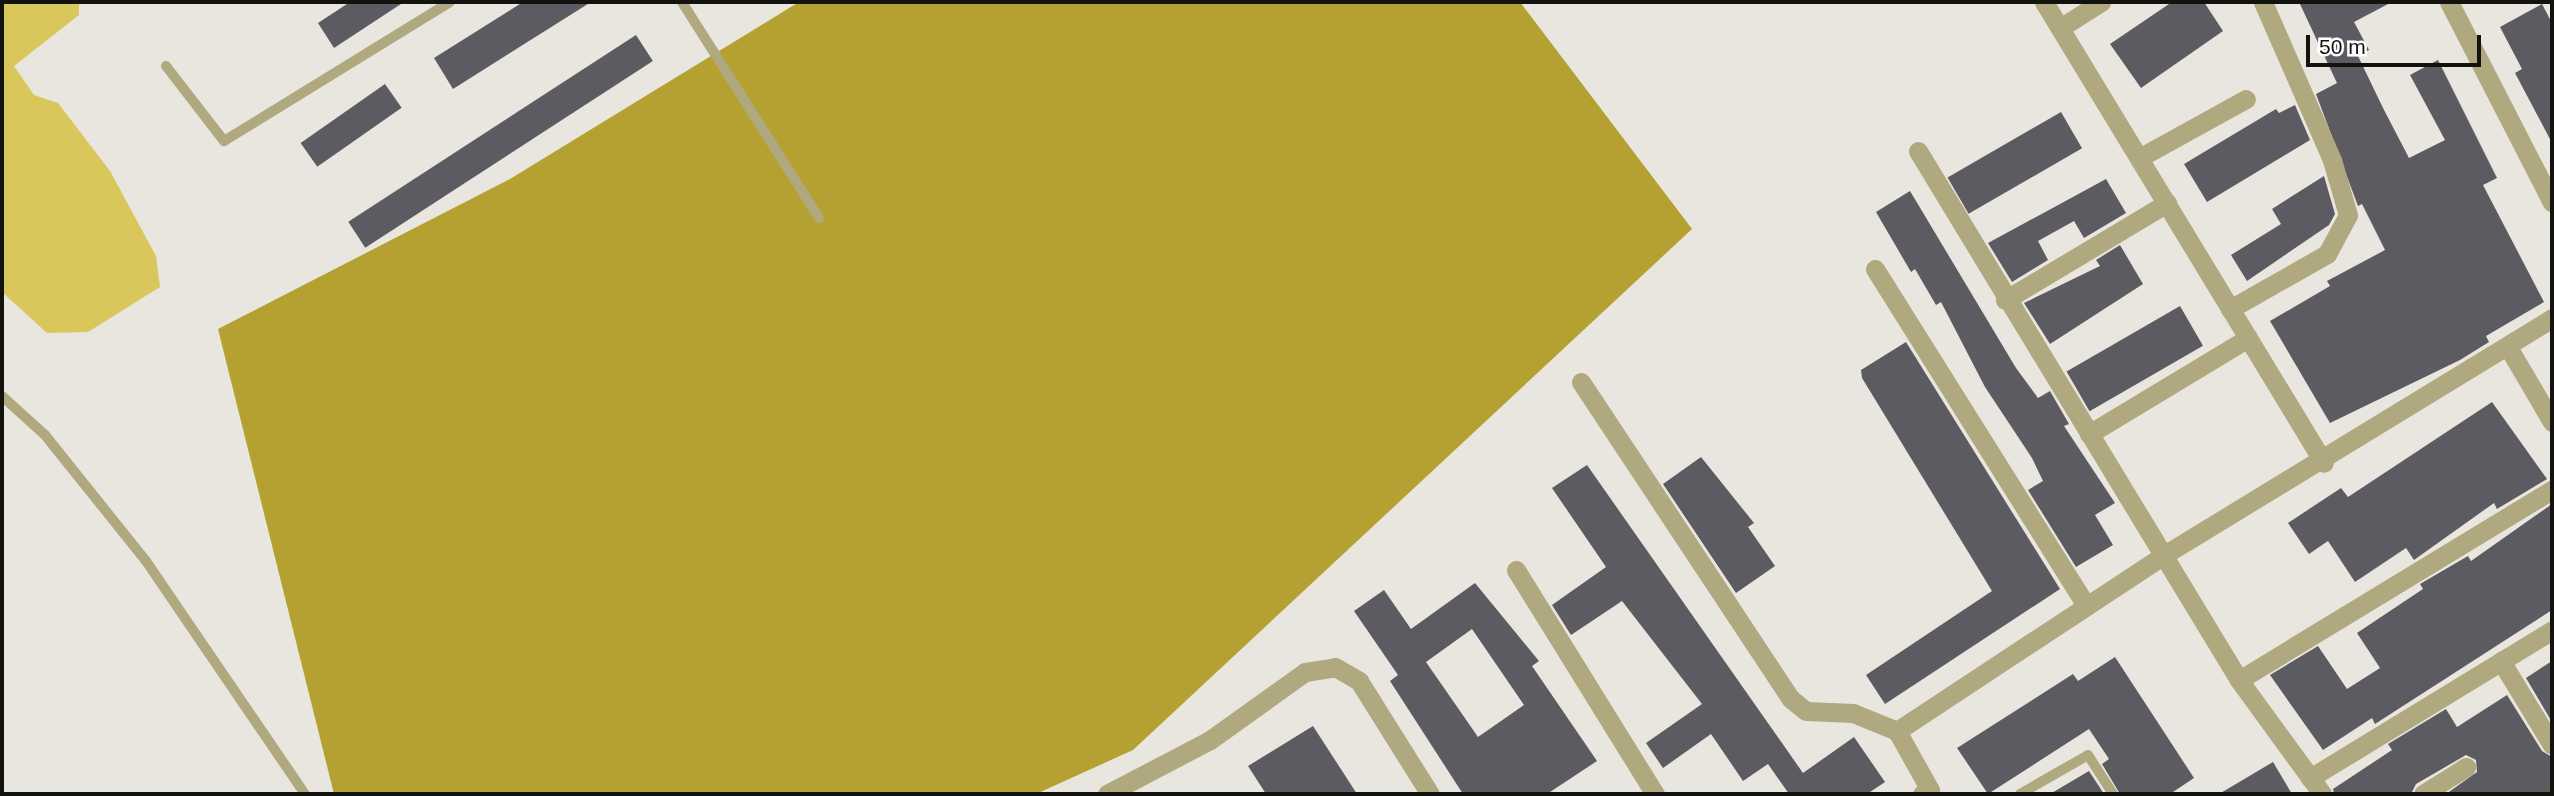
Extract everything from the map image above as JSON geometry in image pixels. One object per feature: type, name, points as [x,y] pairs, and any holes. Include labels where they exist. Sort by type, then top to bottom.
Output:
[{"type":"street","points":[[2044,2],[2323,463]]},
{"type":"street","points":[[2060,28],[2101,2]]},
{"type":"street","points":[[2230,309],[2328,254],[2348,215],[2332,160],[2263,2]]},
{"type":"street","points":[[2449,2],[2552,202]]},
{"type":"street","points":[[2139,158],[2246,99]]},
{"type":"street","points":[[1919,151],[2005,300],[2239,680],[2322,794]]},
{"type":"street","points":[[2005,300],[2166,203]]},
{"type":"street","points":[[1875,269],[2086,606]]},
{"type":"street","points":[[1897,730],[2164,555],[2323,463],[2552,318]]},
{"type":"street","points":[[2089,434],[2248,338]]},
{"type":"street","points":[[2508,346],[2552,422]]},
{"type":"street","points":[[1581,382],[1791,699],[1806,711],[1865,716],[1897,730],[1929,793]]},
{"type":"street","points":[[2239,680],[2552,490]]},
{"type":"street","points":[[1516,570],[1655,794]]},
{"type":"street","points":[[2310,778],[2552,630]]},
{"type":"street","points":[[2501,661],[2552,745]]},
{"type":"street","points":[[1107,794],[1210,740],[1305,671],[1335,667],[1359,681],[1430,794]]},
{"type":"street","points":[[2423,794],[2466,767]]},
{"type":"lane","points":[[166,66],[224,141],[450,2]]},
{"type":"lane","points":[[682,2],[819,218]]},
{"type":"lane","points":[[2,396],[45,435],[146,561],[305,794]]},
{"type":"lane","points":[[2020,794],[2088,755],[2113,794]]},
{"type":"shaded area","points":[[2,2],[79,3],[79,15],[14,66],[34,95],[58,103],[110,171],[156,256],[160,287],[88,332],[47,333],[2,292]]},
{"type":"shaded area","points":[[799,2],[1520,2],[1692,229],[1133,750],[1036,794],[334,794],[218,329],[510,179]]},
{"type":"building","points":[[350,2],[404,2],[334,48],[318,23]]},
{"type":"building","points":[[523,2],[591,2],[453,89],[434,58]]},
{"type":"building","points":[[2172,2],[2204,2],[2223,31],[2141,88],[2110,44]]},
{"type":"building","points":[[2299,2],[2392,2],[2354,22],[2369,50],[2358,56],[2383,108],[2409,158],[2445,140],[2410,75],[2438,60],[2497,178],[2483,185],[2544,302],[2486,336],[2489,342],[2460,360],[2330,423],[2270,321],[2330,286],[2327,281],[2385,250],[2362,204],[2358,206],[2316,94],[2337,83]]},
{"type":"building","points":[[2542,4],[2552,23],[2552,143],[2515,73],[2522,69],[2500,27]]},
{"type":"building","points":[[636,35],[653,61],[365,248],[348,222]]},
{"type":"building","points":[[385,84],[402,108],[317,167],[301,143]]},
{"type":"building","points":[[2295,105],[2310,140],[2207,202],[2184,164],[2276,109],[2279,113]]},
{"type":"building","points":[[2061,112],[2082,148],[1969,214],[1948,178]]},
{"type":"building","points":[[2324,176],[2335,214],[2329,225],[2247,281],[2231,255],[2281,224],[2272,209]]},
{"type":"building","points":[[2106,179],[2126,213],[2084,238],[2074,221],[2038,241],[2048,260],[2012,282],[1988,243]]},
{"type":"building","points":[[1910,191],[2016,368],[2038,398],[2050,391],[2069,424],[2064,426],[2115,503],[2095,515],[2113,545],[2076,567],[2028,490],[2043,481],[2032,458],[1985,387],[1941,302],[1936,305],[1915,269],[1911,272],[1876,212]]},
{"type":"building","points":[[2120,245],[2143,284],[2050,344],[2024,303],[2100,266],[2096,260]]},
{"type":"building","points":[[2180,306],[2203,346],[2090,411],[2067,372]]},
{"type":"building","points":[[1906,342],[2060,589],[1885,704],[1866,675],[1992,591],[1862,378],[1861,370]]},
{"type":"building","points":[[2492,402],[2547,479],[2497,509],[2494,503],[2414,560],[2406,548],[2355,582],[2328,541],[2309,554],[2288,523],[2341,488],[2348,497]]},
{"type":"building","points":[[1701,457],[1754,523],[1748,527],[1775,566],[1736,593],[1663,484]]},
{"type":"building","points":[[1587,465],[1803,773],[1854,737],[1885,782],[1867,794],[1789,794],[1768,764],[1743,781],[1711,734],[1663,768],[1646,743],[1702,704],[1622,601],[1571,635],[1552,605],[1606,567],[1552,488]]},
{"type":"building","points":[[2552,504],[2552,610],[2375,724],[2372,718],[2323,750],[2270,675],[2318,646],[2347,689],[2380,668],[2357,633],[2423,589],[2420,584],[2468,556],[2471,561]]},
{"type":"building","points":[[1475,583],[1539,661],[1532,666],[1597,761],[1547,794],[1463,794],[1390,681],[1398,675],[1354,611],[1384,590],[1411,629]],"holes":[[[1472,629],[1524,705],[1478,737],[1426,662]]]},
{"type":"building","points":[[2115,657],[2194,778],[2170,794],[2120,794],[2102,764],[2109,759],[2089,729],[1988,794],[1957,748],[2073,674],[2078,681]]},
{"type":"building","points":[[2552,661],[2552,722],[2526,678]]},
{"type":"building","points":[[2507,695],[2542,751],[2552,757],[2552,794],[2446,794],[2477,772],[2476,760],[2466,755],[2416,784],[2411,794],[2334,794],[2333,789],[2392,750],[2388,744],[2446,709],[2457,727]]},
{"type":"building","points":[[1313,726],[1357,794],[1266,794],[1248,766]]},
{"type":"building","points":[[2273,762],[2292,794],[2219,794]]},
{"type":"building","points":[[2089,771],[2104,794],[2050,794]]}]
